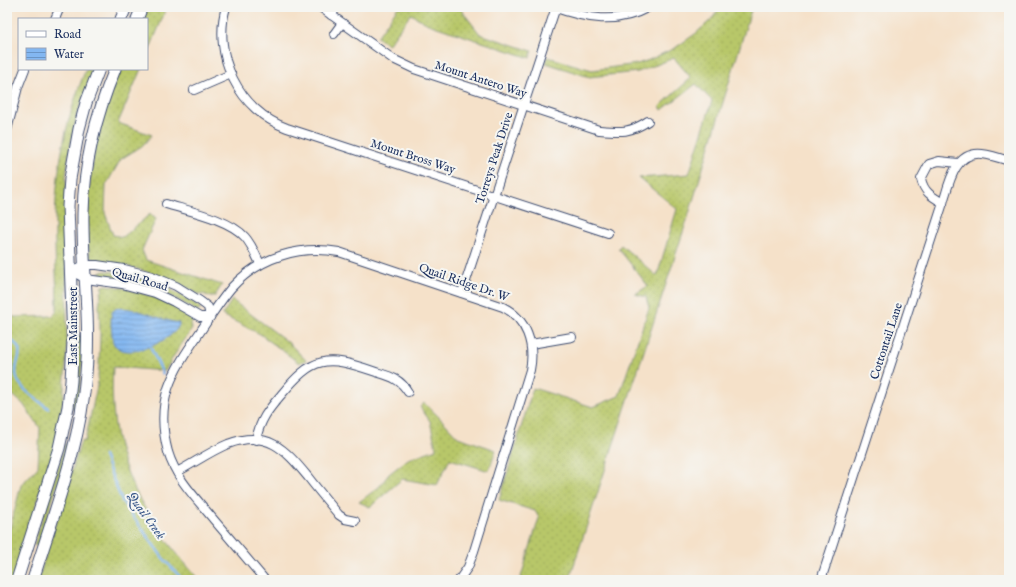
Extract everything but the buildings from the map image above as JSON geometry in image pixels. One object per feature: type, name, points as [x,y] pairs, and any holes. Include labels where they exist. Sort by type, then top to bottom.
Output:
[{"type":"main road","points":[[121,18],[126,7]]},
{"type":"main road","points":[[137,18],[142,7]]},
{"type":"main road","name":"East Mainstreet","points":[[18,580],[59,448],[68,407],[73,350],[68,206],[71,168],[83,115],[99,70]]},
{"type":"main road","name":"East Mainstreet","points":[[33,580],[70,461],[81,416],[86,383],[87,356],[83,213],[87,164],[97,116],[115,70]]},
{"type":"street","points":[[55,18],[60,7]]},
{"type":"street","name":"Mount Bross Way","points":[[226,7],[223,20],[222,40],[225,59],[230,74],[248,102],[276,123],[608,233]]},
{"type":"street","name":"Mount Antero Way","points":[[320,7],[393,59],[407,66],[599,130],[632,130],[648,121]]},
{"type":"street","points":[[331,16],[337,7]]},
{"type":"street","points":[[555,7],[584,16],[606,19],[633,14],[649,7]]},
{"type":"street","name":"Torreys Peak Drive","points":[[462,293],[555,7]]},
{"type":"street","points":[[334,34],[342,23]]},
{"type":"street","points":[[7,130],[16,92],[25,70]]},
{"type":"street","points":[[194,90],[230,74]]},
{"type":"street","points":[[942,203],[923,188],[921,179],[929,164],[940,161],[958,163],[966,156],[974,153],[1009,161]]},
{"type":"street","name":"Cottontail Lane","points":[[821,580],[942,203],[958,163]]},
{"type":"street","points":[[166,204],[218,220],[235,228],[248,241],[260,264]]},
{"type":"street","name":"Quail Ridge Dr. W","points":[[265,580],[190,491],[177,472],[168,452],[164,431],[164,413],[167,393],[180,362],[210,317],[232,288],[248,272],[260,264],[293,252],[313,249],[339,252],[503,307],[517,317],[525,327],[531,344],[532,354],[530,370],[474,551],[466,571],[459,580]]},
{"type":"street","name":"Quail Road","points":[[85,265],[97,265],[124,269],[152,276],[192,295],[208,307],[210,317],[200,317],[168,299],[149,291],[122,284],[86,279],[71,271],[85,265]]},
{"type":"street","points":[[531,344],[572,337]]},
{"type":"street","points":[[256,440],[261,421],[276,400],[300,373],[318,363],[338,361],[352,364],[396,379],[408,392]]},
{"type":"street","points":[[177,472],[228,445],[240,441],[256,440],[272,443],[286,452],[293,459],[339,515],[345,519],[355,521]]},
{"type":"green space","points":[[148,7],[167,7],[148,54],[148,18],[142,18]]},
{"type":"green space","points":[[398,7],[459,7],[480,34],[532,51],[530,58],[428,24],[411,14],[388,45],[377,37]]},
{"type":"green space","points":[[720,7],[752,7],[689,214],[569,580],[520,580],[539,518],[535,511],[499,500],[533,388],[593,407],[619,396],[649,308],[646,297],[635,294],[648,286],[618,248],[621,245],[657,276],[677,209],[639,178],[689,174],[712,101],[696,84],[662,110],[660,106],[691,78],[674,58],[638,72],[589,77],[546,63],[548,57],[592,70],[637,64],[675,48],[695,34],[712,19]]},
{"type":"green space","points":[[86,70],[94,70],[77,115],[70,147],[66,176],[67,351],[63,402],[54,449],[13,580],[7,580],[7,534],[10,528],[21,485],[38,467],[40,428],[23,404],[7,390],[7,310],[14,317],[53,316],[57,310],[55,232],[57,182],[63,144],[79,87]]},
{"type":"green space","points":[[120,70],[141,70],[118,123],[152,135],[142,146],[121,159],[106,185],[105,213],[113,235],[123,237],[150,214],[156,219],[142,250],[146,260],[222,285],[215,296],[210,297],[203,294],[200,295],[178,283],[135,268],[99,261],[90,256],[88,231],[89,189],[95,148]]},
{"type":"green space","points":[[106,271],[155,283],[189,300],[200,307],[200,310],[197,311],[172,297],[145,285],[99,275],[99,272]]},
{"type":"green space","points":[[107,285],[136,291],[155,298],[182,311],[190,316],[194,321],[191,323],[192,329],[165,371],[113,367],[112,390],[116,433],[121,453],[136,492],[164,537],[199,580],[38,580],[81,441],[85,441],[97,386],[100,333],[99,306],[101,292],[103,290],[101,287]]},
{"type":"green space","points":[[232,300],[288,342],[306,360],[299,363],[260,334],[222,315]]},
{"type":"green space","points":[[78,336],[83,336],[83,356],[77,409],[72,408]]},
{"type":"green space","points":[[424,403],[458,437],[496,450],[489,471],[450,459],[437,485],[402,479],[370,507],[359,502],[379,487],[389,474],[408,459],[436,449],[430,421],[420,407]]},
{"type":"green space","points":[[65,444],[70,445],[38,546],[34,545]]},
{"type":"water","points":[[117,308],[133,310],[179,323],[179,325],[171,335],[150,347],[135,351],[124,350],[118,348],[113,343],[111,323],[112,312]]},
{"type":"waterway","name":"Quail Creek","points":[[7,337],[18,347],[20,352],[16,366],[17,378],[19,382],[30,394],[48,408]]},
{"type":"waterway","points":[[149,344],[163,374]]},
{"type":"waterway","name":"Quail Creek","points":[[104,456],[122,501],[163,558],[183,580]]}]
